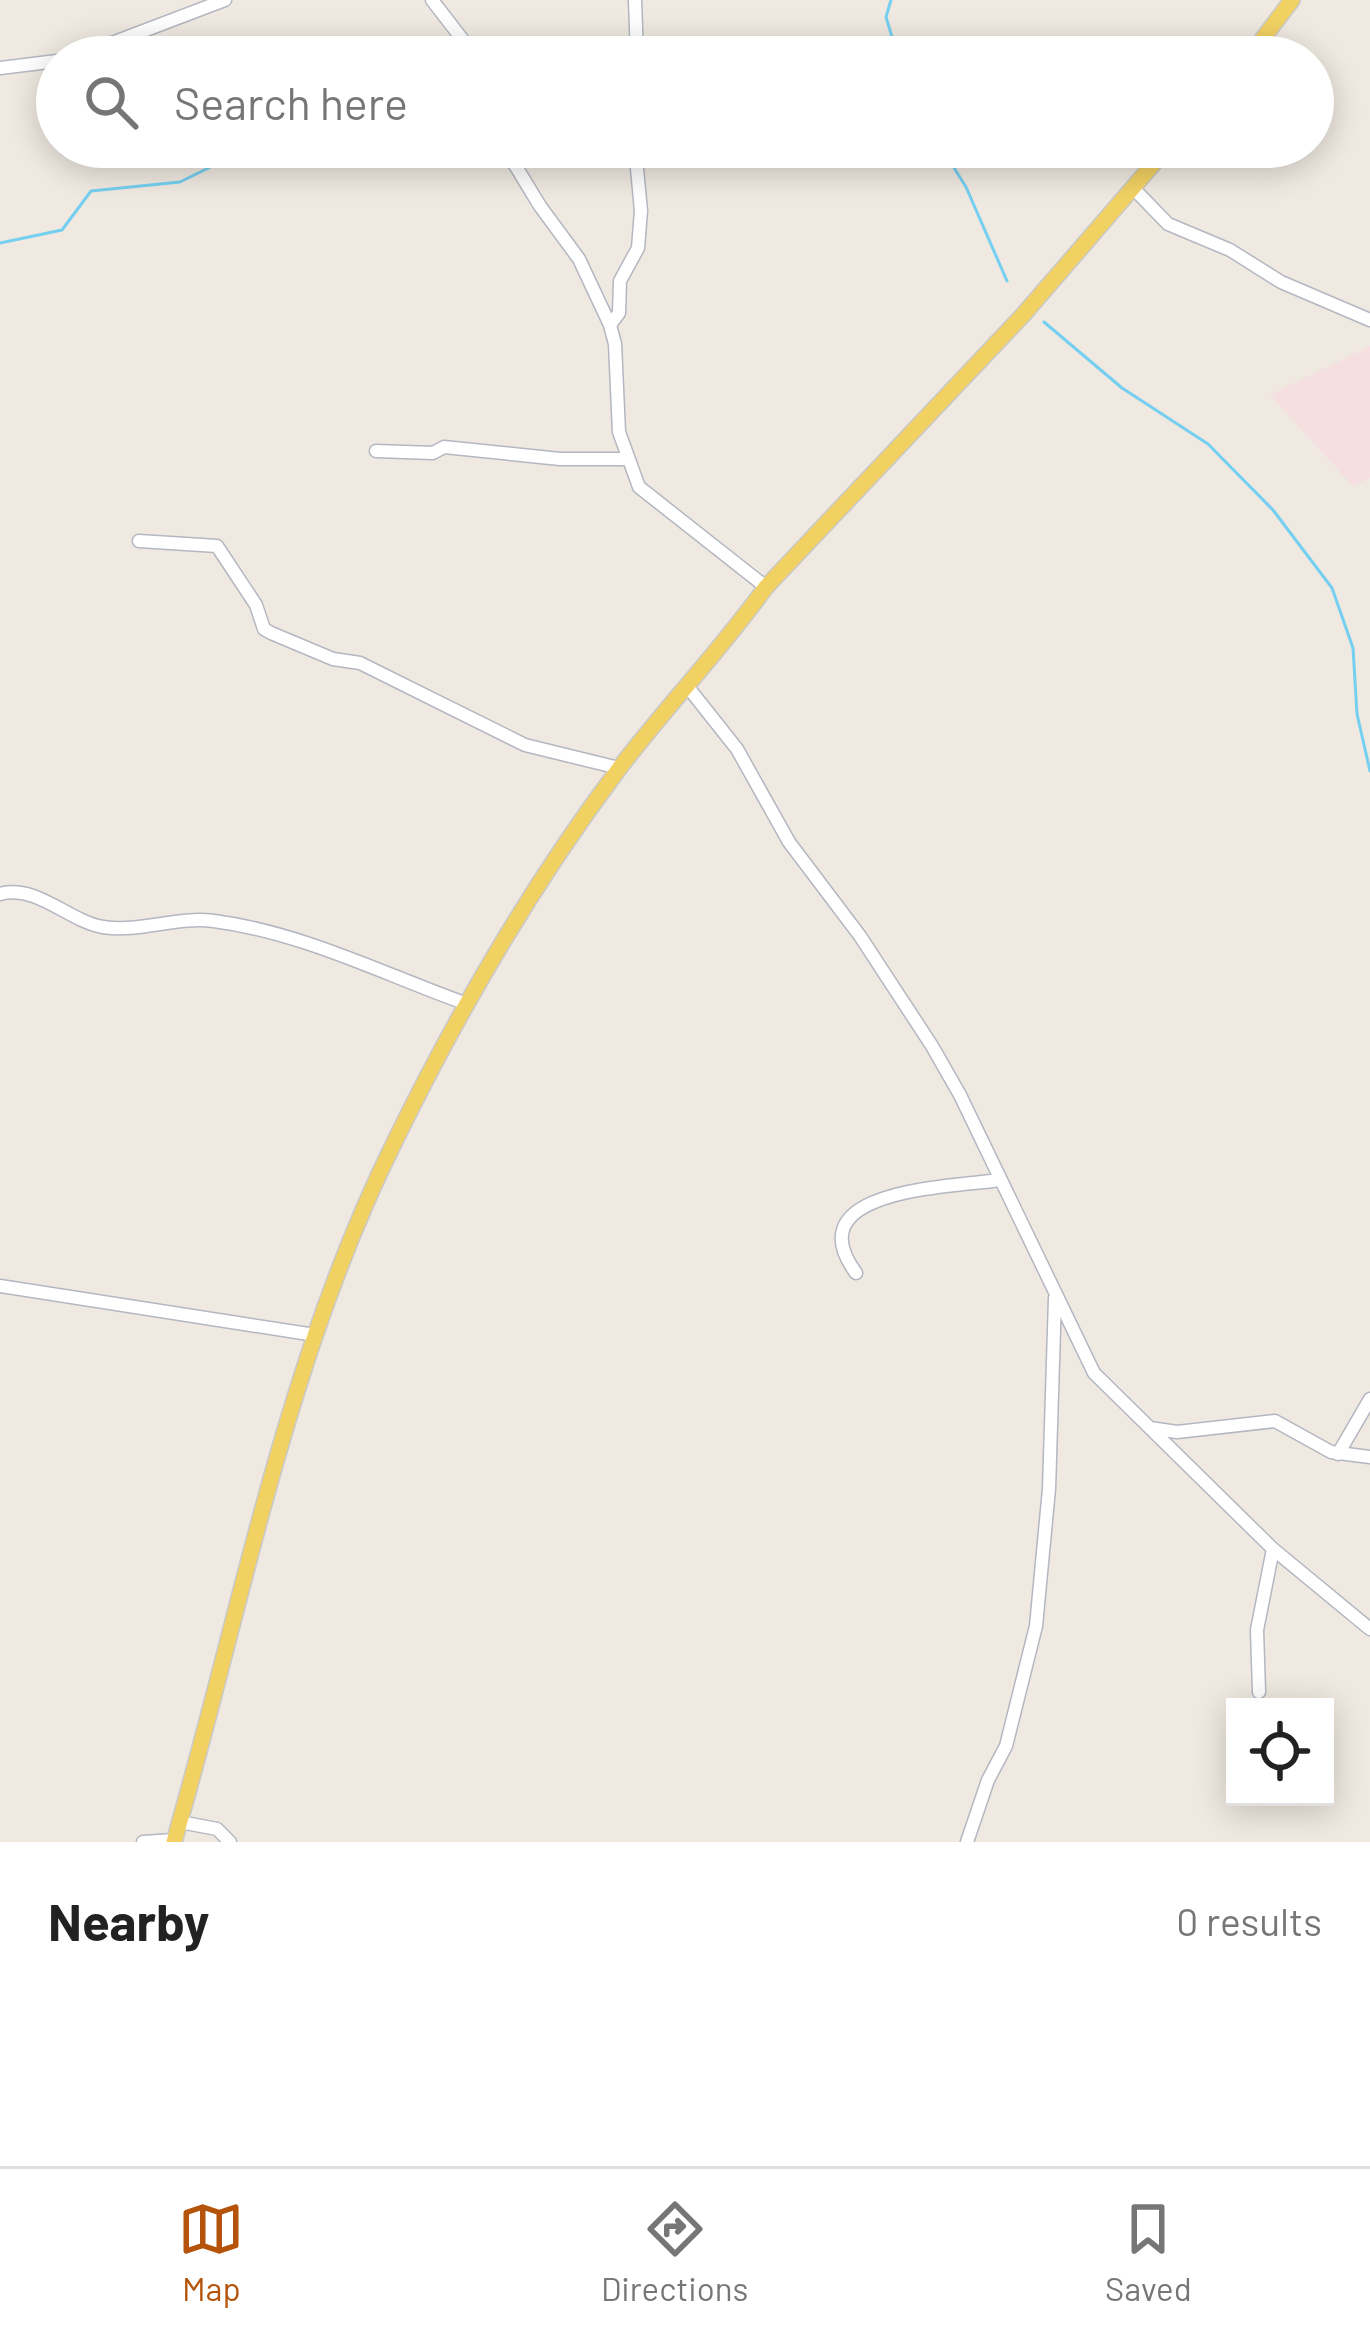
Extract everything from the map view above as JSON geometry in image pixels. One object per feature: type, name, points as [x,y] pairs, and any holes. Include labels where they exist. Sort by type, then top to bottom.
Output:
[{"type":"main road","points":[[1265,36],[1292,0]]},
{"type":"main road","points":[[174,1841],[249,1557],[316,1335],[391,1148],[467,1004],[544,877],[620,768],[766,587],[1023,315],[1150,168]]},
{"type":"street","points":[[130,36],[225,0]]},
{"type":"street","points":[[431,0],[459,36]]},
{"type":"street","points":[[635,0],[637,36]]},
{"type":"street","points":[[0,68],[36,64]]},
{"type":"street","points":[[516,168],[579,259],[610,325],[615,344],[615,409],[626,460],[639,487],[766,587]]},
{"type":"street","points":[[610,325],[619,313],[620,280],[638,248],[641,212],[634,168]]},
{"type":"street","points":[[1133,188],[1168,224],[1230,250],[1281,282],[1370,320]]},
{"type":"street","points":[[376,451],[433,453],[444,447],[560,459],[626,460]]},
{"type":"street","points":[[139,542],[217,546],[271,634],[333,659],[360,663],[525,745],[620,768]]},
{"type":"street","points":[[687,686],[737,749],[797,853],[912,1012],[960,1095],[1094,1373],[1273,1549],[1370,1629]]},
{"type":"street","points":[[0,894],[20,892],[103,927],[200,920],[279,932],[467,1004]]},
{"type":"street","points":[[856,1273],[846,1260],[839,1236],[867,1203],[1000,1180]]},
{"type":"street","points":[[0,1286],[316,1335]]},
{"type":"street","points":[[967,1842],[988,1780],[1006,1746],[1036,1626],[1049,1489],[1055,1293]]},
{"type":"street","points":[[1338,1454],[1370,1399]]},
{"type":"street","points":[[1149,1428],[1178,1432],[1275,1421],[1338,1454],[1370,1457]]},
{"type":"street","points":[[1259,1692],[1257,1630],[1273,1549]]},
{"type":"street","points":[[180,1822],[217,1829],[230,1842]]},
{"type":"street","points":[[143,1842],[174,1841]]},
{"type":"shaded area","points":[[1370,346],[1370,478],[1353,486],[1270,395]]},
{"type":"waterway","points":[[891,0],[886,17],[892,36]]},
{"type":"waterway","points":[[0,243],[62,230],[91,191],[180,182],[208,168]]},
{"type":"waterway","points":[[954,168],[1007,281]]},
{"type":"waterway","points":[[1044,322],[1122,388],[1208,444],[1273,510],[1332,588],[1353,648],[1357,714],[1370,771]]}]
